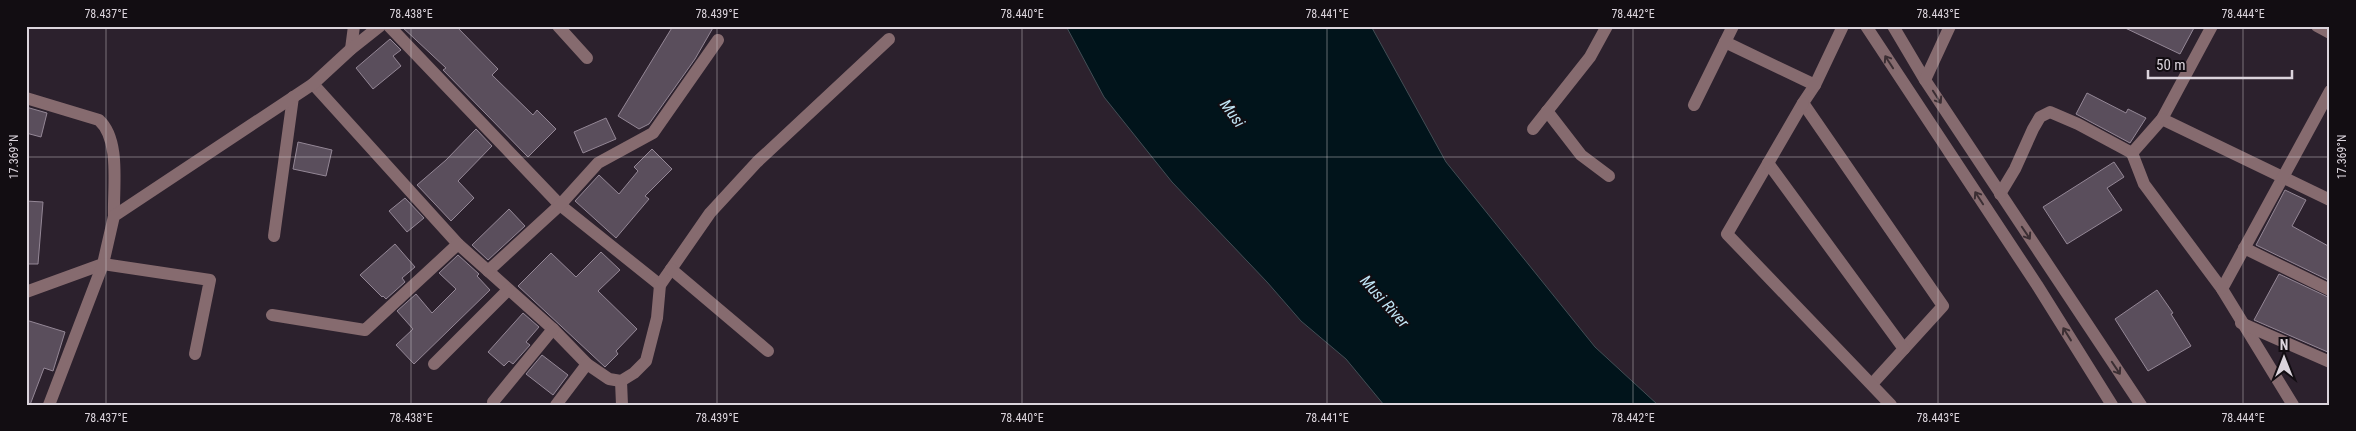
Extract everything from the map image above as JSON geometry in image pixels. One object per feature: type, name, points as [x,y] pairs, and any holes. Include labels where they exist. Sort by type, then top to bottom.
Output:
[{"type":"street","points":[[350,48],[354,26]]},
{"type":"street","points":[[114,216],[313,84],[350,48],[380,26]]},
{"type":"street","points":[[389,26],[560,205],[660,285]]},
{"type":"street","points":[[558,26],[587,58]]},
{"type":"street","points":[[1533,129],[1590,57],[1607,26]]},
{"type":"street","points":[[1694,105],[1732,26]]},
{"type":"street","points":[[1843,26],[1815,85],[1803,102],[1727,234],[1891,405]]},
{"type":"street","points":[[1866,26],[2037,285],[2111,404]]},
{"type":"street","points":[[1892,26],[1925,80],[2140,405]]},
{"type":"street","points":[[1925,80],[1950,26]]},
{"type":"street","points":[[2132,153],[2162,119],[2212,26]]},
{"type":"street","points":[[2317,26],[2330,33]]},
{"type":"street","points":[[313,84],[458,244],[553,329],[587,364],[610,378],[621,381],[634,373],[646,361],[657,318],[660,285],[710,213],[757,162],[889,39]]},
{"type":"street","points":[[488,271],[560,205],[598,163],[653,133],[718,40]]},
{"type":"street","points":[[1725,42],[1815,85]]},
{"type":"street","points":[[2222,289],[2330,91]]},
{"type":"street","points":[[26,98],[99,120],[106,126],[113,142],[114,216],[103,264],[49,405]]},
{"type":"street","points":[[274,236],[293,98]]},
{"type":"street","points":[[1803,102],[1943,306],[1872,384]]},
{"type":"street","points":[[1547,111],[1581,155],[1609,176]]},
{"type":"street","points":[[2000,194],[2015,169],[2040,117],[2050,112],[2078,124],[2132,153],[2144,184],[2222,289],[2241,323],[2293,405]]},
{"type":"street","points":[[2162,119],[2330,200]]},
{"type":"street","points":[[1768,163],[1904,349]]},
{"type":"street","points":[[272,315],[366,330],[458,244]]},
{"type":"street","points":[[2244,248],[2330,290]]},
{"type":"street","points":[[26,292],[103,264],[210,280],[195,354]]},
{"type":"street","points":[[671,268],[768,351]]},
{"type":"street","points":[[434,364],[508,290]]},
{"type":"street","points":[[2241,323],[2330,362]]},
{"type":"street","points":[[493,402],[553,329]]},
{"type":"street","points":[[556,405],[587,364]]},
{"type":"street","points":[[621,381],[622,405]]},
{"type":"water","points":[[1066,26],[1371,26],[1446,162],[1595,347],[1658,405],[1384,405],[1346,359],[1301,321],[1267,282],[1172,182],[1104,97]]},
{"type":"building","points":[[401,26],[456,26],[498,69],[492,75],[533,115],[537,110],[556,129],[528,157],[443,70],[446,68]]},
{"type":"building","points":[[673,26],[714,26],[695,59],[649,124],[639,129],[618,116]]},
{"type":"building","points":[[2121,26],[2195,26],[2180,54]]},
{"type":"building","points":[[390,39],[401,50],[393,56],[401,66],[373,89],[356,68]]},
{"type":"building","points":[[2087,93],[2126,113],[2128,109],[2146,118],[2130,143],[2076,114]]},
{"type":"building","points":[[26,107],[47,113],[41,137],[26,133]]},
{"type":"building","points":[[606,118],[616,139],[583,153],[574,132]]},
{"type":"building","points":[[476,129],[492,146],[458,181],[474,198],[451,221],[417,185],[446,160]]},
{"type":"building","points":[[298,142],[332,150],[326,176],[293,169]]},
{"type":"building","points":[[652,149],[672,169],[645,196],[649,199],[616,238],[575,201],[599,175],[619,194],[638,171],[634,167]]},
{"type":"building","points":[[2114,162],[2124,177],[2107,188],[2122,210],[2067,244],[2043,207]]},
{"type":"building","points":[[2285,190],[2306,200],[2292,226],[2330,247],[2330,281],[2256,245]]},
{"type":"building","points":[[405,198],[424,218],[407,232],[389,211]]},
{"type":"building","points":[[26,201],[43,202],[38,264],[26,264]]},
{"type":"building","points":[[509,209],[525,226],[488,260],[472,245]]},
{"type":"building","points":[[395,244],[415,267],[402,278],[405,282],[386,299],[360,275]]},
{"type":"building","points":[[601,252],[620,270],[598,291],[637,329],[616,351],[618,354],[605,367],[518,286],[551,253],[576,277]]},
{"type":"building","points":[[458,255],[479,274],[477,276],[490,290],[414,364],[396,345],[413,329],[397,311],[416,294],[432,313],[456,289],[439,273]]},
{"type":"building","points":[[2279,274],[2330,298],[2330,353],[2254,320]]},
{"type":"building","points":[[2157,290],[2173,313],[2171,314],[2191,346],[2148,371],[2115,319]]},
{"type":"building","points":[[523,313],[539,327],[526,342],[530,345],[513,364],[509,361],[504,366],[488,352]]},
{"type":"building","points":[[26,320],[65,332],[53,371],[44,368],[30,405],[26,405]]},
{"type":"building","points":[[542,355],[568,375],[553,395],[526,374]]},
{"type":"water label","name":"Musi","points":[[1233,113]]},
{"type":"water label","name":"Musi River","points":[[1385,301]]}]
